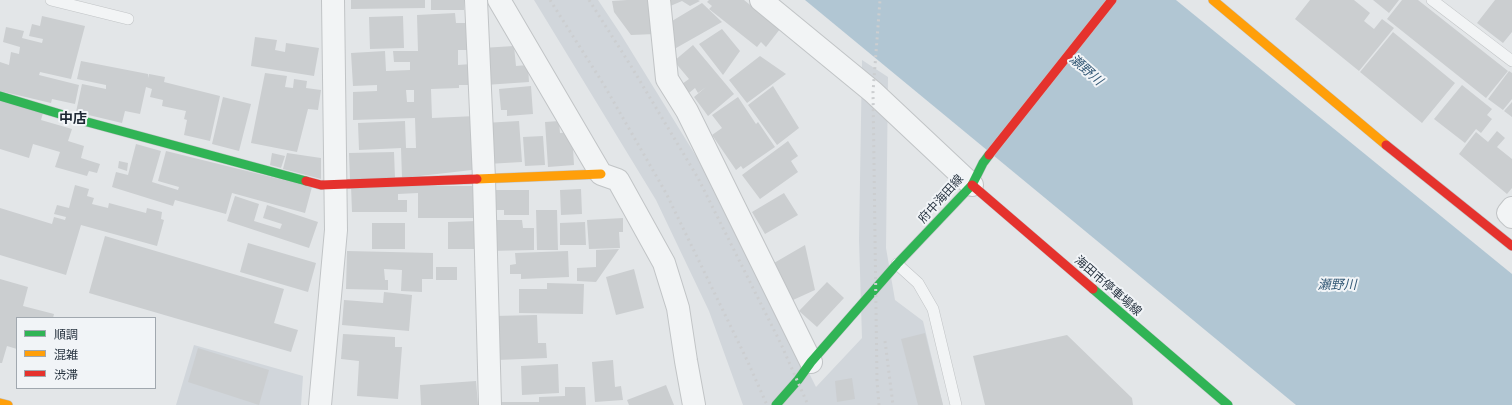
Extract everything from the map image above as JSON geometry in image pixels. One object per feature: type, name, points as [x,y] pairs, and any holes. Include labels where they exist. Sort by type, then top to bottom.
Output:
[{"type":"street","points":[[320,405],[336,230],[333,0]]},
{"type":"street","points":[[476,0],[484,179],[490,405]]},
{"type":"street","points":[[499,0],[600,174]]},
{"type":"street","points":[[659,0],[667,79],[687,111],[811,362]]},
{"type":"street","points":[[761,0],[873,92],[972,185]]},
{"type":"street","name":"府中海田線","points":[[776,405],[798,380],[811,362],[897,264],[972,185],[983,163],[1112,0]]},
{"type":"street","points":[[1213,0],[1404,160],[1512,246]]},
{"type":"street","points":[[0,96],[80,120],[321,185],[600,174],[618,180],[664,263],[678,308],[694,405]]},
{"type":"street","name":"海田市停車場線","points":[[972,185],[1228,405]]},
{"type":"street","points":[[1512,208],[1508,213],[1512,217]]},
{"type":"street","points":[[0,403],[8,405]]},
{"type":"lane","points":[[51,0],[128,19]]},
{"type":"lane","points":[[1432,0],[1512,61]]},
{"type":"lane","points":[[897,264],[918,283],[933,309],[956,405]]},
{"type":"shaded area","points":[[534,0],[598,0],[696,156],[759,273],[816,387],[862,338],[859,240],[862,60],[888,77],[886,248],[895,300],[923,321],[943,405],[743,405],[709,311],[656,200]]},
{"type":"shaded area","points":[[194,345],[303,376],[301,405],[176,405]]},
{"type":"water","name":"瀬野川","points":[[805,0],[1176,0],[1512,274],[1512,405],[1296,405]]},
{"type":"building","points":[[351,0],[425,0],[425,8],[351,9]]},
{"type":"building","points":[[431,0],[464,0],[464,10],[431,10]]},
{"type":"building","points":[[654,0],[655,34],[631,35],[614,12],[612,1]]},
{"type":"building","points":[[667,0],[700,1],[690,6],[682,1],[668,7]]},
{"type":"building","points":[[709,0],[744,0],[780,29],[766,47],[761,42],[757,47],[709,9],[712,6],[707,2]]},
{"type":"building","points":[[1310,0],[1354,0],[1370,13],[1364,21],[1374,29],[1382,19],[1394,28],[1359,71],[1295,19]]},
{"type":"building","points":[[1373,0],[1399,0],[1389,13]]},
{"type":"building","points":[[1402,0],[1418,0],[1508,71],[1486,98],[1387,19]]},
{"type":"building","points":[[1495,0],[1512,0],[1512,32],[1503,43],[1477,23]]},
{"type":"building","points":[[702,3],[722,22],[669,52],[667,24]]},
{"type":"building","points":[[455,13],[456,23],[470,23],[470,50],[458,50],[458,65],[471,64],[472,85],[459,85],[459,88],[431,89],[432,118],[476,116],[472,146],[472,170],[402,178],[401,148],[359,150],[358,123],[405,121],[406,148],[416,148],[415,118],[353,120],[353,92],[377,91],[377,85],[353,86],[351,53],[385,51],[386,71],[410,70],[410,62],[394,62],[393,51],[418,51],[417,15]],"holes":[[[406,90],[414,90],[414,102],[407,102]]]},
{"type":"building","points":[[42,16],[85,26],[71,79],[40,72],[39,75],[79,85],[75,104],[52,99],[51,103],[0,91],[0,62],[9,65],[11,52],[19,54],[20,47],[3,42],[6,27],[24,31],[22,38],[42,43],[43,39],[29,36],[32,24],[40,26]]},
{"type":"building","points":[[403,16],[404,48],[370,49],[369,17]]},
{"type":"building","points":[[722,29],[740,51],[723,75],[699,44]]},
{"type":"building","points":[[1393,32],[1455,83],[1422,123],[1360,72]]},
{"type":"building","points":[[255,37],[277,40],[275,50],[285,52],[286,43],[319,48],[314,76],[251,66]]},
{"type":"building","points":[[693,45],[734,94],[708,116],[694,97],[706,87],[698,93],[695,88],[689,93],[682,84],[689,79],[674,61]]},
{"type":"building","points":[[514,46],[516,66],[528,65],[529,82],[485,85],[482,48]]},
{"type":"building","points":[[760,56],[786,74],[747,103],[729,80]]},
{"type":"building","points":[[81,61],[148,74],[148,78],[149,74],[165,77],[164,82],[220,96],[210,141],[184,135],[187,120],[184,119],[186,111],[162,106],[163,100],[150,97],[152,89],[146,87],[140,114],[125,111],[122,123],[76,112],[82,84],[106,89],[106,85],[77,79]]},
{"type":"building","points":[[1509,71],[1512,73],[1512,99],[1503,110],[1488,99]]},
{"type":"building","points":[[265,73],[287,76],[285,87],[293,88],[294,79],[307,81],[306,88],[321,90],[318,110],[308,109],[297,152],[251,143]]},
{"type":"building","points":[[1462,85],[1492,109],[1487,115],[1492,119],[1481,133],[1476,129],[1465,143],[1434,119]]},
{"type":"building","points":[[531,86],[533,114],[507,116],[507,110],[501,110],[499,89]]},
{"type":"building","points":[[773,86],[799,128],[777,145],[748,105]]},
{"type":"building","points":[[223,97],[251,104],[239,151],[212,144]]},
{"type":"building","points":[[738,97],[756,124],[758,122],[775,147],[743,169],[741,166],[736,170],[712,135],[722,128],[712,115]]},
{"type":"building","points":[[0,101],[43,113],[41,120],[72,129],[68,141],[84,146],[81,158],[100,164],[97,173],[89,171],[87,176],[55,167],[60,152],[33,144],[29,158],[0,149]]},
{"type":"building","points":[[1512,102],[1512,117],[1504,111]]},
{"type":"building","points":[[519,121],[522,162],[487,164],[484,123]]},
{"type":"building","points":[[559,121],[560,133],[572,132],[574,165],[548,167],[545,122]]},
{"type":"building","points":[[1497,131],[1505,138],[1497,147],[1512,159],[1512,188],[1507,194],[1459,154],[1476,132],[1488,142]]},
{"type":"building","points":[[543,136],[545,165],[525,166],[523,137]]},
{"type":"building","points":[[788,141],[798,156],[791,161],[798,172],[760,199],[742,175]]},
{"type":"building","points":[[136,144],[161,151],[152,182],[178,190],[179,187],[158,181],[166,151],[312,187],[305,213],[232,193],[226,214],[175,200],[173,206],[112,187],[116,172],[128,175]]},
{"type":"building","points":[[394,152],[395,178],[350,180],[349,153]]},
{"type":"building","points":[[272,153],[285,156],[281,168],[270,165]]},
{"type":"building","points":[[287,153],[321,158],[321,179],[283,169]]},
{"type":"building","points":[[119,161],[128,163],[127,171],[118,168]]},
{"type":"building","points":[[75,185],[89,189],[87,196],[94,198],[92,204],[108,208],[109,203],[146,213],[147,208],[162,212],[161,219],[164,220],[157,246],[81,225],[66,275],[0,255],[0,208],[52,224],[54,217],[65,220],[66,217],[54,214],[57,205],[69,208]]},
{"type":"building","points":[[351,186],[475,186],[476,218],[418,218],[418,193],[398,194],[398,200],[407,200],[407,212],[352,212]]},
{"type":"building","points":[[581,189],[582,214],[561,215],[560,190]]},
{"type":"building","points":[[496,190],[529,190],[529,215],[504,215],[504,210],[496,210]]},
{"type":"building","points":[[784,193],[798,215],[765,234],[752,212]]},
{"type":"building","points":[[235,196],[259,204],[254,221],[280,229],[282,224],[263,218],[267,205],[318,222],[309,248],[227,221]]},
{"type":"building","points":[[536,210],[557,210],[558,250],[537,250]]},
{"type":"building","points":[[623,218],[623,232],[619,232],[620,248],[589,249],[587,220]]},
{"type":"building","points":[[489,220],[522,220],[523,228],[534,228],[534,250],[489,251]]},
{"type":"building","points":[[476,221],[476,249],[448,249],[448,222]]},
{"type":"building","points":[[585,222],[586,245],[560,245],[560,223]]},
{"type":"building","points":[[372,223],[405,223],[405,249],[372,249]]},
{"type":"building","points":[[105,236],[284,289],[274,323],[298,330],[291,352],[89,293]]},
{"type":"building","points":[[248,243],[316,263],[308,292],[240,272]]},
{"type":"building","points":[[805,245],[815,290],[793,300],[774,263]]},
{"type":"building","points":[[619,249],[596,282],[577,281],[577,268],[596,267],[596,250]]},
{"type":"building","points":[[347,251],[433,253],[433,279],[422,279],[422,292],[401,291],[402,270],[384,269],[385,280],[388,280],[388,290],[346,289]]},
{"type":"building","points":[[568,251],[569,277],[521,279],[521,274],[510,274],[510,265],[516,264],[515,253]]},
{"type":"building","points":[[436,267],[457,267],[457,280],[436,280]]},
{"type":"building","points":[[634,269],[644,308],[616,315],[606,277]]},
{"type":"building","points":[[0,279],[28,287],[23,306],[54,314],[53,317],[16,317],[16,349],[7,346],[2,363],[0,363]]},
{"type":"building","points":[[827,282],[844,298],[817,327],[799,311]]},
{"type":"building","points":[[547,283],[584,284],[583,314],[519,313],[519,289],[547,289]]},
{"type":"building","points":[[384,292],[412,295],[409,331],[342,325],[344,300],[383,303]]},
{"type":"building","points":[[537,315],[538,343],[546,343],[547,358],[497,360],[494,316]]},
{"type":"building","points":[[925,333],[943,405],[918,405],[901,339]]},
{"type":"building","points":[[343,334],[395,337],[395,347],[402,347],[398,399],[357,396],[359,361],[341,359]]},
{"type":"building","points":[[1067,335],[1132,398],[1133,405],[985,405],[973,356]]},
{"type":"building","points":[[198,348],[269,370],[259,405],[188,382]]},
{"type":"building","points":[[613,360],[615,387],[621,386],[623,400],[595,402],[592,362]]},
{"type":"building","points":[[558,364],[559,393],[522,395],[521,366]]},
{"type":"building","points":[[852,378],[855,399],[837,402],[835,381]]},
{"type":"building","points":[[476,381],[478,405],[421,405],[420,385]]},
{"type":"building","points":[[666,385],[674,405],[629,405],[627,400]]},
{"type":"building","points":[[565,387],[585,387],[586,405],[500,405],[500,402],[539,402],[539,397],[565,396]]},
{"type":"railway","points":[[550,0],[604,85],[666,193],[747,360],[767,405]]},
{"type":"railway","points":[[589,0],[631,66],[698,178],[781,344],[808,405]]},
{"type":"railway","points":[[879,405],[877,381],[873,92],[880,0]]},
{"type":"railway","points":[[885,341],[893,405]]},
{"type":"traffic: fast","points":[[0,96],[80,120],[306,181]]},
{"type":"traffic: fast","points":[[776,405],[798,380],[811,362],[897,264],[972,185],[983,163],[989,155]]},
{"type":"traffic: fast","points":[[1093,289],[1228,405]]},
{"type":"traffic: slow","points":[[1213,0],[1386,145]]},
{"type":"traffic: slow","points":[[477,179],[601,174]]},
{"type":"traffic: slow","points":[[0,403],[8,405]]},
{"type":"traffic: jam","points":[[989,155],[1112,0]]},
{"type":"traffic: jam","points":[[1386,145],[1512,246]]},
{"type":"traffic: jam","points":[[306,181],[321,185],[477,179]]},
{"type":"traffic: jam","points":[[972,185],[1093,289]]},
{"type":"district","name":"中店","points":[[73,119]]}]
